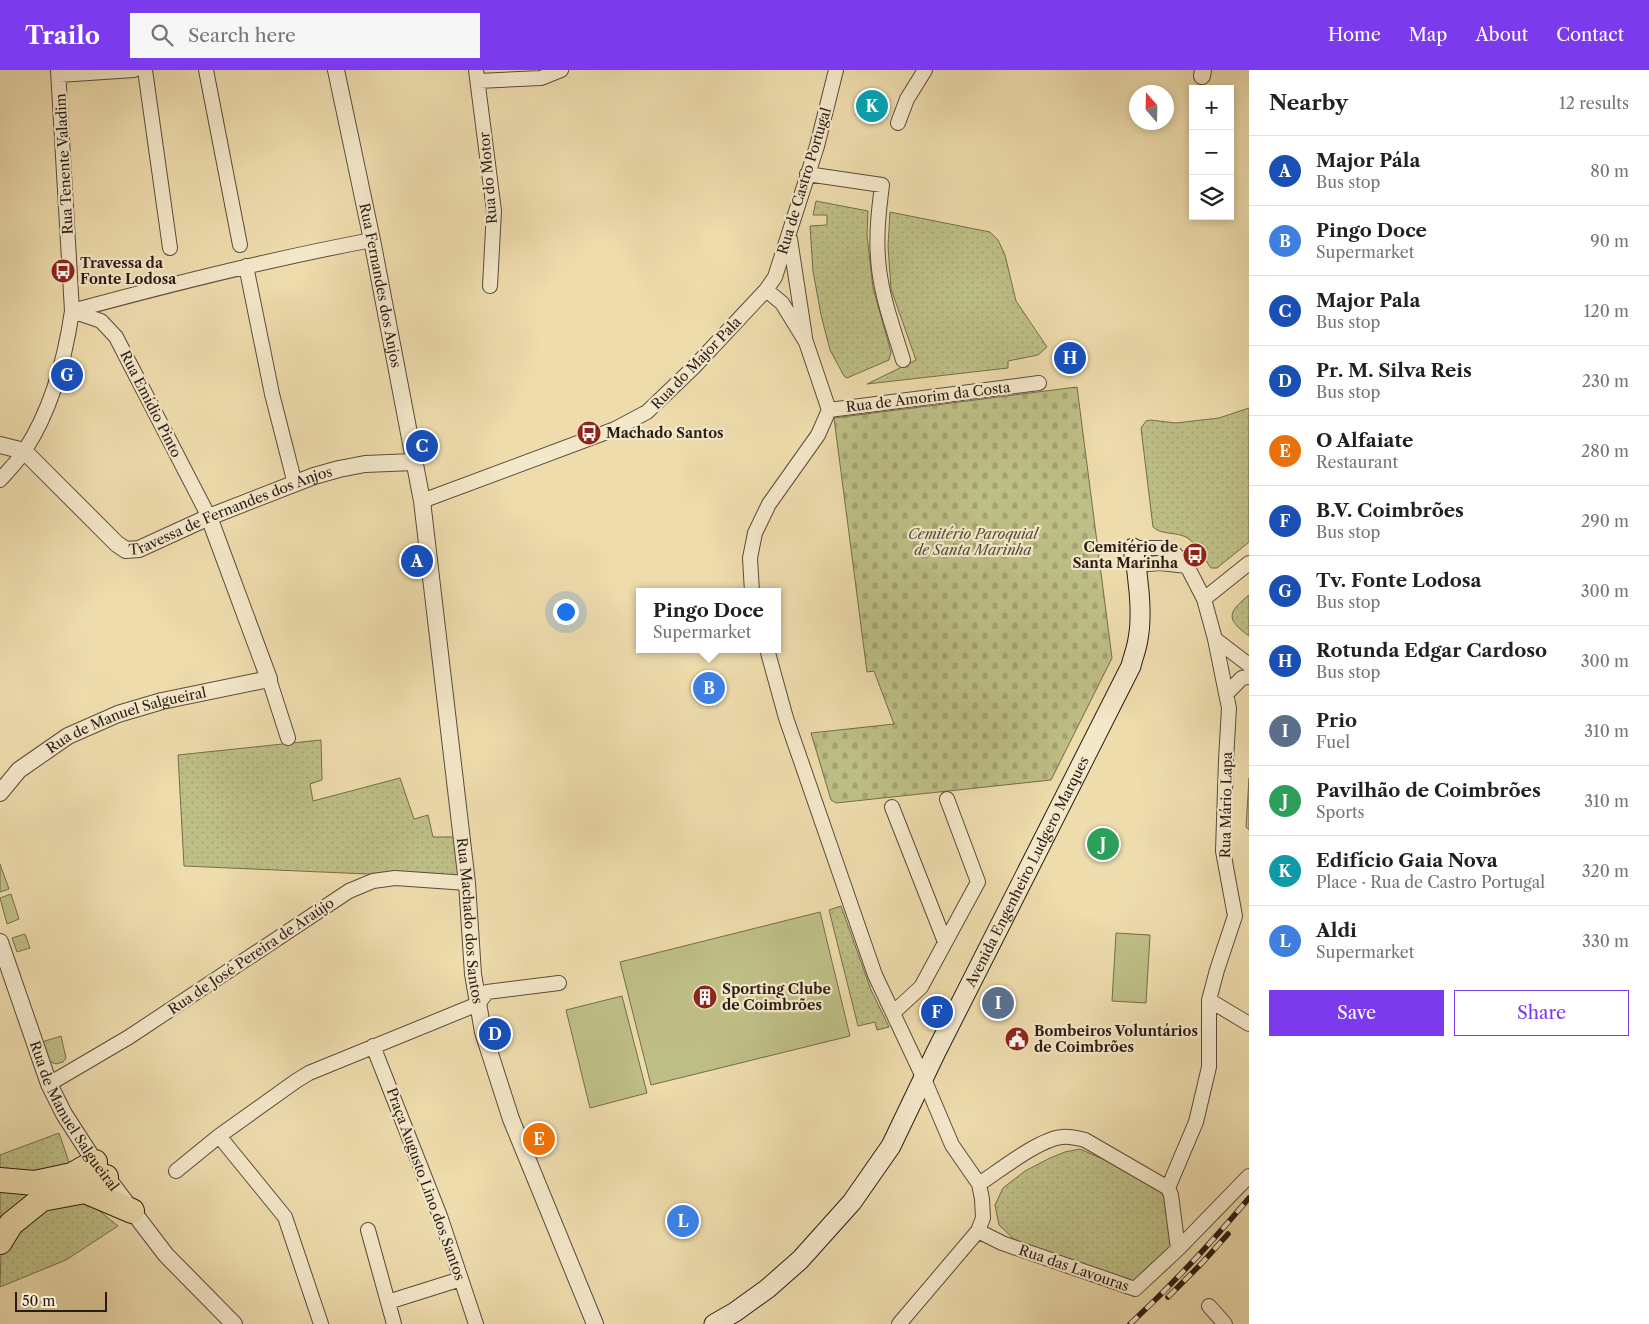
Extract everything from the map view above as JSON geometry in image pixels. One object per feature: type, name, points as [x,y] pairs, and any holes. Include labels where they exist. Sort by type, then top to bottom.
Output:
[{"type":"highway","points":[[0,1180],[34,1183],[101,1169]]},
{"type":"highway","points":[[85,1191],[101,1169]]},
{"type":"highway","points":[[0,1242],[11,1224],[42,1199],[85,1191],[128,1206]]},
{"type":"main road","name":"Avenida Engenheiro Ludgero Marques","points":[[714,1324],[767,1289],[800,1260],[852,1202],[891,1146],[1131,666],[1139,638],[1135,556]]},
{"type":"street","points":[[59,72],[134,70]]},
{"type":"street","points":[[145,70],[170,248]]},
{"type":"street","points":[[206,70],[240,245]]},
{"type":"street","name":"Rua Fernandes dos Anjos","points":[[336,70],[372,240],[422,501]]},
{"type":"street","points":[[477,76],[541,78],[561,70]]},
{"type":"street","name":"Rua de Castro Portugal","points":[[766,290],[775,277],[789,236],[817,146],[836,70]]},
{"type":"street","points":[[898,123],[907,99],[925,70]]},
{"type":"street","name":"Rua Tenente Valadim","points":[[0,480],[24,451],[45,414],[67,345],[72,311],[59,72]]},
{"type":"street","name":"Rua do Motor","points":[[477,76],[494,211],[490,286]]},
{"type":"street","points":[[807,174],[882,185],[879,207],[878,258],[883,292],[903,360]]},
{"type":"street","name":"Rua de Amorim da Costa","points":[[789,236],[806,342],[829,410],[1039,383]]},
{"type":"street","points":[[72,311],[165,285],[372,240]]},
{"type":"street","points":[[246,266],[272,394],[295,484]]},
{"type":"street","points":[[775,277],[788,278],[798,283]]},
{"type":"street","name":"Rua de Amorim da Costa","points":[[766,290],[782,303],[806,342]]},
{"type":"street","name":"Rua do Major Pala","points":[[422,501],[615,428],[647,412],[694,367],[766,290]]},
{"type":"street","name":"Rua Emídio Pinto","points":[[72,311],[102,321],[116,336],[209,518]]},
{"type":"street","points":[[752,588],[750,558],[754,532],[769,504],[818,435],[829,410]]},
{"type":"street","points":[[0,445],[24,451]]},
{"type":"street","name":"Travessa de Fernandes dos Anjos","points":[[24,451],[117,544],[126,550],[138,549],[314,476],[356,466],[414,462]]},
{"type":"street","name":"Rua Machado dos Santos","points":[[422,501],[467,883],[473,974],[483,1032],[511,1119],[595,1324]]},
{"type":"street","points":[[209,518],[269,678],[288,738]]},
{"type":"street","name":"Rua Mário Lapa","points":[[1135,556],[1160,563],[1187,566],[1204,599],[1215,639],[1229,708],[1223,851],[1235,916],[1216,970],[1209,1000],[1209,1067],[1196,1122],[1168,1188]]},
{"type":"street","points":[[1204,599],[1249,563]]},
{"type":"street","points":[[1215,639],[1249,665]]},
{"type":"street","points":[[769,653],[786,718],[874,975],[924,1078],[952,1144],[979,1184],[982,1199],[983,1218],[978,1231],[899,1324]]},
{"type":"street","points":[[1226,694],[1242,678],[1249,677]]},
{"type":"street","name":"Rua de Manuel Salgueiral","points":[[0,793],[19,770],[68,736],[118,714],[162,700],[269,678]]},
{"type":"street","points":[[893,1013],[921,987],[978,882],[947,799]]},
{"type":"street","points":[[892,807],[944,942]]},
{"type":"street","name":"Rua de José Pereira de Araújo","points":[[50,1084],[129,1037],[349,891],[372,881],[395,878],[467,883]]},
{"type":"street","name":"Rua de Manuel Salgueiral","points":[[0,942],[50,1084],[64,1114],[101,1169],[166,1255],[234,1324]]},
{"type":"street","points":[[176,1172],[219,1136],[309,1073],[478,1004],[487,992],[559,983]]},
{"type":"street","points":[[1209,1000],[1249,1024]]},
{"type":"street","name":"Praça Augusto Lino dos Santos","points":[[373,1046],[440,1216],[476,1324]]},
{"type":"street","points":[[219,1136],[285,1217],[320,1324]]},
{"type":"street","points":[[979,1184],[1047,1142],[1060,1137],[1073,1137],[1085,1140],[1168,1188],[1172,1195],[1178,1248]]},
{"type":"street","name":"Rua das Lavouras","points":[[978,1231],[1002,1243],[1136,1290],[1249,1176]]},
{"type":"street","points":[[368,1230],[394,1324]]},
{"type":"street","points":[[388,1302],[461,1279]]},
{"type":"street","points":[[1209,1306],[1224,1324]]},
{"type":"green space","points":[[816,201],[868,211],[867,235],[873,288],[891,352],[889,360],[847,378],[844,376],[830,350],[813,271],[810,226],[827,225],[827,215],[813,215]]},
{"type":"green space","points":[[890,212],[990,232],[998,240],[1005,255],[1016,301],[1047,347],[1038,355],[1008,361],[1008,368],[867,384],[916,360],[891,289],[888,246]]},
{"type":"green space","name":"Cemitério Paroquial de Santa Marinha","points":[[1077,387],[1112,658],[1051,780],[836,803],[831,800],[811,733],[894,724],[874,671],[867,672],[834,418]]},
{"type":"green space","points":[[1249,408],[1249,542],[1217,568],[1211,568],[1197,547],[1186,537],[1156,530],[1153,527],[1141,428],[1146,421],[1150,420],[1176,423],[1219,418]]},
{"type":"green space","points":[[1249,595],[1249,636],[1236,625],[1232,616],[1237,606]]},
{"type":"green space","points":[[321,740],[322,780],[310,784],[313,801],[400,778],[414,819],[428,815],[433,837],[455,837],[459,878],[184,866],[178,755]]},
{"type":"green space","points":[[1249,778],[1249,830],[1246,827]]},
{"type":"green space","points":[[0,864],[9,889],[0,892]]},
{"type":"green space","points":[[11,894],[19,919],[7,924],[0,898]]},
{"type":"green space","points":[[841,906],[871,990],[889,1027],[877,1030],[875,1022],[858,1026],[829,910]]},
{"type":"green space","points":[[820,912],[850,1036],[651,1085],[620,962]]},
{"type":"green space","points":[[1116,933],[1150,935],[1146,1003],[1112,1001]]},
{"type":"green space","points":[[25,934],[30,948],[17,952],[12,938]]},
{"type":"green space","points":[[622,996],[647,1093],[590,1108],[566,1010]]},
{"type":"green space","points":[[61,1036],[66,1058],[63,1062],[56,1064],[48,1061],[42,1042]]},
{"type":"green space","points":[[59,1133],[70,1165],[49,1172],[0,1172],[0,1155]]},
{"type":"green space","points":[[1080,1149],[1119,1166],[1165,1195],[1172,1248],[1134,1283],[1017,1242],[999,1225],[995,1205],[1003,1188],[1025,1171],[1050,1158]]},
{"type":"green space","points":[[0,1187],[54,1187],[0,1224]]},
{"type":"green space","points":[[68,1202],[91,1204],[118,1226],[66,1260],[0,1287],[1,1253],[23,1226],[40,1210]]},
{"type":"railway","points":[[1130,1324],[1191,1263],[1249,1198]]},
{"type":"railway","points":[[1168,1297],[1228,1234]]},
{"type":"place","name":"Edifício Gaia Nova","points":[[872,106]]},
{"type":"place","name":"Travessa da Fonte Lodosa","points":[[63,271]]},
{"type":"place","name":"Rotunda Edgar Cardoso","points":[[1070,358]]},
{"type":"place","name":"Tv. Fonte Lodosa","points":[[67,375]]},
{"type":"place","name":"Machado Santos","points":[[589,433]]},
{"type":"place","name":"Major Pala","points":[[422,446]]},
{"type":"place","name":"Cemitério de Santa Marinha","points":[[1195,555]]},
{"type":"place","name":"Major Pála","points":[[417,561]]},
{"type":"place","name":"Pingo Doce","points":[[709,688]]},
{"type":"place","name":"Pavilhão de Coimbrões","points":[[1103,844]]},
{"type":"place","name":"Sporting Clube de Coimbrões","points":[[705,997]]},
{"type":"place","name":"Prio","points":[[998,1003]]},
{"type":"place","name":"B.V. Coimbrões","points":[[937,1012]]},
{"type":"place","name":"Pr. M. Silva Reis","points":[[495,1034]]},
{"type":"place","name":"Bombeiros Voluntários de Coimbrões","points":[[1017,1039]]},
{"type":"place","name":"O Alfaiate","points":[[539,1139]]},
{"type":"place","name":"Aldi","points":[[683,1221]]}]
